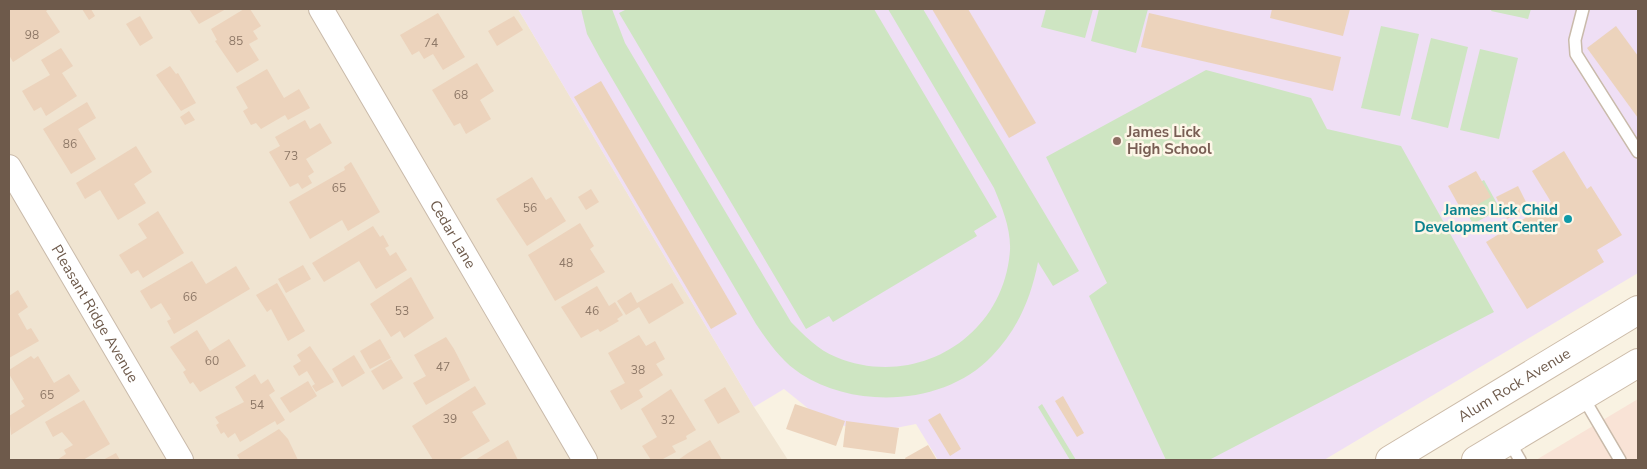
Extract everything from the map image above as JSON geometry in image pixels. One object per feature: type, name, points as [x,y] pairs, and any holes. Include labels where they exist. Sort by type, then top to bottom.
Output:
[{"type":"main road","name":"Alum Rock Avenue","points":[[1390,460],[1638,310]]},
{"type":"main road","points":[[1476,460],[1515,451],[1583,397],[1638,363]]},
{"type":"street","name":"Cedar Lane","points":[[322,9],[585,460]]},
{"type":"street","name":"Pleasant Ridge Avenue","points":[[9,167],[181,460]]},
{"type":"lane","points":[[1583,9],[1576,40],[1576,54],[1638,152]]},
{"type":"lane","points":[[1583,397],[1620,460]]},
{"type":"shaded area","points":[[9,9],[518,9],[754,407],[788,460],[9,460]]},
{"type":"shaded area","name":"James Lick High School","points":[[518,9],[1638,9],[1638,273],[1324,460],[938,460],[916,424],[880,431],[848,427],[820,418],[784,389],[754,407]]},
{"type":"shaded area","points":[[1638,399],[1638,460],[1536,460]]},
{"type":"green space","points":[[581,9],[612,9],[625,43],[791,322],[812,342],[829,354],[866,365],[896,367],[924,361],[950,349],[973,331],[991,308],[1004,281],[1010,250],[1003,210],[994,188],[888,9],[923,9],[1079,271],[1053,286],[1038,262],[1032,288],[1022,312],[1009,335],[992,356],[973,372],[951,385],[926,393],[900,397],[874,397],[848,393],[823,386],[801,374],[782,358],[756,324],[600,58],[587,34]]},
{"type":"green space","points":[[627,9],[874,9],[997,217],[974,231],[977,236],[833,322],[829,316],[806,329],[619,13]]},
{"type":"green space","points":[[1046,9],[1093,9],[1085,38],[1041,27]]},
{"type":"green space","points":[[1099,9],[1148,9],[1136,53],[1091,41]]},
{"type":"green space","points":[[1492,9],[1531,9],[1528,19],[1491,11]]},
{"type":"green space","points":[[1381,26],[1419,34],[1400,116],[1361,108]]},
{"type":"green space","points":[[1431,38],[1468,47],[1448,128],[1411,119]]},
{"type":"green space","points":[[1480,49],[1518,58],[1499,139],[1460,130]]},
{"type":"green space","points":[[1206,70],[1311,98],[1327,129],[1401,146],[1494,312],[1209,460],[1166,460],[1089,296],[1107,283],[1046,157]]},
{"type":"green space","points":[[1484,180],[1500,209],[1473,224],[1457,195]]},
{"type":"green space","points":[[1042,404],[1076,460],[1070,460],[1038,407]]},
{"type":"building","points":[[9,9],[49,9],[46,11],[60,32],[13,62],[9,55]]},
{"type":"building","points":[[82,9],[91,9],[95,16],[89,20]]},
{"type":"building","points":[[189,9],[226,9],[199,24]]},
{"type":"building","points":[[244,9],[250,9],[261,26],[253,31],[258,39],[249,44],[259,60],[237,73],[215,41],[217,40],[211,29]]},
{"type":"building","points":[[932,9],[968,9],[1036,123],[1009,138]]},
{"type":"building","points":[[1272,9],[1350,9],[1343,36],[1270,18]]},
{"type":"building","points":[[438,13],[465,57],[443,70],[433,54],[424,59],[419,51],[412,55],[400,35]]},
{"type":"building","points":[[1149,13],[1341,57],[1333,91],[1141,47]]},
{"type":"building","points":[[140,16],[153,38],[140,46],[126,24]]},
{"type":"building","points":[[514,16],[523,30],[497,46],[488,31]]},
{"type":"building","points":[[1616,26],[1638,56],[1638,118],[1587,48]]},
{"type":"building","points":[[61,48],[73,66],[62,73],[77,96],[46,116],[41,107],[34,111],[22,91],[50,75],[41,60]]},
{"type":"building","points":[[477,63],[494,91],[480,100],[491,119],[466,134],[460,123],[454,126],[432,90]]},
{"type":"building","points":[[170,66],[176,74],[178,73],[196,103],[181,111],[156,75]]},
{"type":"building","points":[[267,69],[284,98],[299,89],[310,108],[288,120],[285,115],[261,129],[256,123],[251,125],[243,111],[248,108],[236,87]]},
{"type":"building","points":[[601,81],[737,314],[711,329],[574,97]]},
{"type":"building","points":[[87,102],[96,118],[78,129],[96,159],[71,174],[43,129]]},
{"type":"building","points":[[189,111],[195,120],[185,125],[180,117]]},
{"type":"building","points":[[305,120],[310,129],[320,123],[332,143],[306,159],[314,172],[308,176],[312,183],[302,189],[298,183],[290,187],[269,152],[280,146],[275,137]]},
{"type":"building","points":[[136,146],[152,172],[134,184],[146,203],[118,220],[100,190],[85,199],[76,183]]},
{"type":"building","name":"James Lick Child Development Center","points":[[1564,151],[1587,189],[1591,186],[1622,235],[1597,250],[1604,262],[1527,309],[1486,242],[1551,202],[1532,171]]},
{"type":"building","points":[[351,162],[380,212],[348,231],[342,220],[310,239],[289,202],[345,170],[344,167]]},
{"type":"building","points":[[1476,171],[1491,197],[1463,213],[1448,186]]},
{"type":"building","points":[[532,177],[546,200],[551,197],[566,221],[527,246],[496,199]]},
{"type":"building","points":[[1518,186],[1529,208],[1507,219],[1496,197]]},
{"type":"building","points":[[591,189],[599,202],[586,210],[578,197]]},
{"type":"building","points":[[158,211],[184,253],[143,278],[138,270],[131,274],[119,255],[147,238],[138,224]]},
{"type":"building","points":[[580,223],[594,246],[590,249],[605,272],[555,301],[528,255]]},
{"type":"building","points":[[373,226],[380,237],[383,235],[389,246],[385,248],[390,256],[396,252],[407,270],[376,289],[359,261],[324,282],[312,263]]},
{"type":"building","points":[[192,261],[206,284],[236,266],[250,289],[174,334],[167,321],[171,319],[161,303],[151,309],[140,291]]},
{"type":"building","points":[[303,265],[311,279],[286,293],[278,279]]},
{"type":"building","points":[[411,277],[434,318],[404,338],[400,331],[391,337],[370,304]]},
{"type":"building","points":[[277,283],[305,331],[288,341],[271,309],[267,312],[256,295]]},
{"type":"building","points":[[672,283],[684,303],[649,324],[639,307],[626,315],[617,301],[631,292],[637,303]]},
{"type":"building","points":[[597,286],[609,306],[615,302],[623,315],[617,319],[619,321],[600,332],[598,329],[581,338],[561,307]]},
{"type":"building","points":[[18,290],[28,307],[18,314],[27,330],[31,328],[39,341],[9,358],[9,296]]},
{"type":"building","points":[[197,330],[210,351],[229,339],[246,366],[200,392],[193,382],[190,384],[183,372],[186,370],[170,347]]},
{"type":"building","points":[[639,335],[646,346],[655,341],[665,359],[656,364],[663,375],[639,390],[643,397],[621,410],[610,391],[625,383],[608,353]]},
{"type":"building","points":[[446,337],[470,380],[426,405],[413,383],[426,376],[414,355]]},
{"type":"building","points":[[380,339],[391,358],[370,369],[360,351]]},
{"type":"building","points":[[310,346],[334,382],[316,392],[312,386],[315,384],[307,371],[299,376],[293,366],[301,361],[297,355]]},
{"type":"building","points":[[354,355],[365,373],[342,387],[332,369]]},
{"type":"building","points":[[31,356],[34,359],[38,356],[54,383],[69,374],[80,391],[11,435],[9,416],[25,406],[21,401],[24,399],[9,374],[9,370]]},
{"type":"building","points":[[391,359],[403,378],[383,390],[371,371]]},
{"type":"building","points":[[255,374],[261,384],[268,379],[275,391],[269,395],[285,420],[277,425],[275,421],[240,442],[235,433],[228,438],[224,432],[221,434],[216,425],[219,423],[215,417],[244,402],[235,387]]},
{"type":"building","points":[[308,381],[317,396],[290,413],[280,398]]},
{"type":"building","points":[[475,386],[486,404],[472,412],[490,441],[458,460],[433,460],[412,426]]},
{"type":"building","points":[[725,387],[740,412],[718,424],[704,400]]},
{"type":"building","points":[[671,389],[696,430],[686,436],[687,439],[672,446],[676,452],[661,460],[651,460],[642,446],[657,437],[641,409]]},
{"type":"building","points":[[1063,396],[1084,433],[1077,437],[1055,401]]},
{"type":"building","points":[[84,400],[110,444],[83,460],[57,460],[66,454],[64,450],[73,445],[62,432],[53,437],[45,422]]},
{"type":"building","points":[[795,404],[845,421],[836,446],[786,429]]},
{"type":"building","points":[[940,413],[961,449],[950,456],[928,420]]},
{"type":"building","points":[[846,421],[899,428],[895,454],[843,447]]},
{"type":"building","points":[[279,429],[288,439],[298,460],[240,460],[237,455]]},
{"type":"building","points":[[508,440],[518,460],[475,460]]},
{"type":"building","points":[[710,440],[722,460],[678,460],[688,453]]},
{"type":"building","points":[[928,445],[937,460],[906,460],[905,458]]},
{"type":"building","points":[[116,453],[120,460],[103,460]]},
{"type":"place","name":"James Lick High School","points":[[1117,141]]},
{"type":"place","name":"James Lick Child Development Center","points":[[1568,219]]}]
